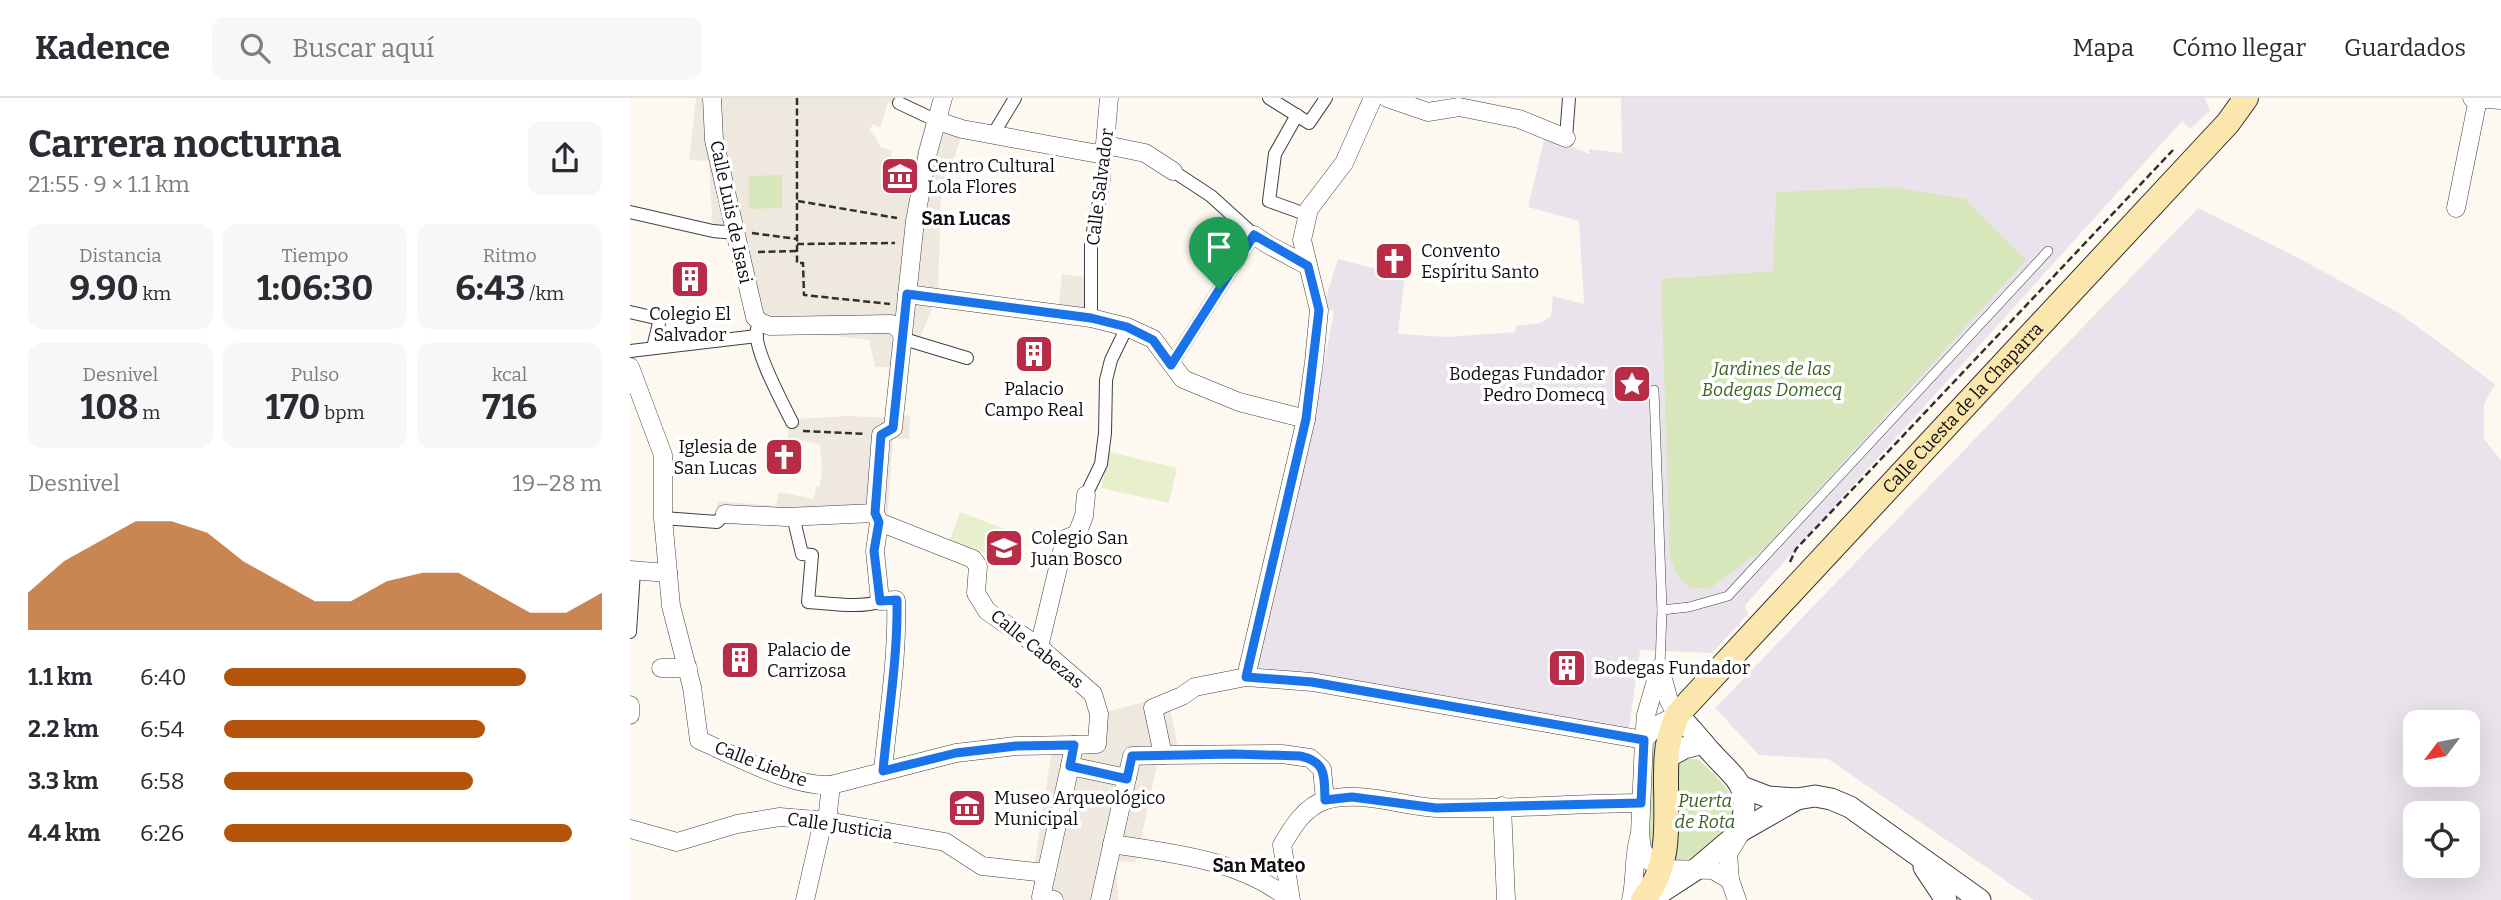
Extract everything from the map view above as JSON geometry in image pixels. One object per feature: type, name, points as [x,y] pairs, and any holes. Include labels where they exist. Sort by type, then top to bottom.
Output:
[{"type":"main road","name":"Calle Cuesta de la Chaparra","points":[[1677,715],[2219,133],[2246,98]]},
{"type":"main road","points":[[1643,900],[1653,888],[1661,869],[1666,840],[1667,748],[1677,715]]},
{"type":"street","name":"Calle Luis de Isasi","points":[[712,98],[715,140],[758,329]]},
{"type":"street","points":[[880,601],[874,551],[881,435],[893,428],[915,221],[935,120],[943,98]]},
{"type":"street","points":[[994,134],[1015,98]]},
{"type":"street","name":"Calle Salvador","points":[[1091,318],[1091,241],[1104,178],[1109,98]]},
{"type":"street","points":[[1269,98],[1309,123],[1326,98]]},
{"type":"street","points":[[1246,677],[1306,419],[1319,310],[1302,240],[1309,209],[1344,163],[1373,98]]},
{"type":"street","points":[[1387,98],[1428,112],[1459,107],[1519,119],[1566,138],[1569,98]]},
{"type":"street","points":[[2472,98],[2501,100]]},
{"type":"street","points":[[2456,208],[2478,99]]},
{"type":"street","points":[[899,103],[962,130],[1026,142],[1145,153],[1212,196],[1254,235],[1308,266]]},
{"type":"street","points":[[1297,115],[1275,154],[1269,201],[1308,215]]},
{"type":"street","points":[[630,212],[713,231],[735,233]]},
{"type":"street","points":[[1171,365],[1254,235]]},
{"type":"street","points":[[907,294],[1091,318],[1127,327],[1153,340],[1183,379],[1239,402],[1306,419]]},
{"type":"street","points":[[630,312],[660,319],[653,348]]},
{"type":"street","points":[[630,351],[770,326],[892,324],[900,330],[904,339],[967,358]]},
{"type":"street","points":[[1040,646],[1065,539],[1077,534],[1084,516],[1086,495],[1101,464],[1105,433],[1106,380],[1111,360],[1127,327]]},
{"type":"street","points":[[758,329],[774,385],[792,422]]},
{"type":"street","name":"Calle Liebre","points":[[630,367],[663,455],[663,518],[671,606],[696,705],[699,740],[796,781],[819,785],[831,785],[956,753],[1016,746],[1074,745]]},
{"type":"street","points":[[663,518],[717,522],[725,513],[877,517]]},
{"type":"street","points":[[793,516],[802,554],[812,555],[808,602],[874,604],[897,600],[898,636],[883,771]]},
{"type":"street","name":"Calle Cabezas","points":[[877,517],[972,559],[978,566],[976,593],[987,611],[1040,646],[1093,694],[1099,714],[1097,744],[1074,745]]},
{"type":"street","points":[[630,632],[632,570],[668,573]]},
{"type":"street","points":[[1660,667],[1669,701],[1677,715],[1734,774],[1742,787],[1746,805],[1741,831],[1728,854],[1730,880],[1737,900]]},
{"type":"street","points":[[1660,667],[1646,715],[1640,834],[1642,849],[1649,861],[1661,869],[1713,870],[1730,880]]},
{"type":"street","points":[[661,668],[688,668]]},
{"type":"street","points":[[1163,755],[1153,708],[1182,696],[1195,687],[1246,677],[1312,682],[1644,740]]},
{"type":"street","points":[[630,705],[630,715]]},
{"type":"street","points":[[1644,740],[1657,725],[1677,715]]},
{"type":"street","points":[[1666,758],[1684,748],[1703,743]]},
{"type":"street","points":[[1045,899],[1046,873],[1074,745]]},
{"type":"street","points":[[1100,900],[1132,756],[1282,754],[1310,758],[1322,769],[1325,777],[1325,800]]},
{"type":"street","points":[[1070,766],[1127,779]]},
{"type":"street","points":[[805,900],[831,785]]},
{"type":"street","points":[[1742,787],[1768,797],[1797,799],[1815,796],[1850,807],[1980,900]]},
{"type":"street","points":[[1290,900],[1282,845],[1299,819],[1325,800],[1352,797],[1436,808],[1641,803]]},
{"type":"street","points":[[1649,900],[1695,870],[1741,831],[1797,799]]},
{"type":"street","points":[[1502,806],[1506,900]]},
{"type":"street","name":"Calle Justicia","points":[[630,829],[677,842],[737,824],[780,817],[825,821],[945,842],[982,866],[1046,873]]},
{"type":"street","points":[[1631,900],[1634,854],[1640,834]]},
{"type":"street","points":[[1112,844],[1177,854],[1230,869],[1274,887],[1290,900]]},
{"type":"street","points":[[1917,856],[1946,900]]},
{"type":"lane","points":[[1662,610],[1689,607],[1728,596],[2048,251]]},
{"type":"lane","points":[[1654,390],[1662,610],[1660,667]]},
{"type":"path","points":[[797,98],[797,263],[803,263],[803,295],[891,304]]},
{"type":"path","points":[[798,201],[907,219]]},
{"type":"path","points":[[756,234],[797,239]]},
{"type":"path","points":[[797,244],[904,243]]},
{"type":"path","points":[[756,252],[797,251]]},
{"type":"path","points":[[792,422],[800,431],[881,435]]},
{"type":"shaded area","points":[[696,98],[901,98],[897,107],[888,102],[880,128],[873,124],[869,130],[880,147],[892,151],[885,187],[910,192],[926,120],[962,134],[941,196],[938,294],[917,345],[911,343],[905,367],[875,367],[869,340],[798,332],[752,334],[727,239],[713,235],[709,161],[689,160]],"holes":[[[782,175],[782,208],[749,209],[749,176]]]},
{"type":"shaded area","name":"Bodegas Fundador Pedro Domecq","points":[[1621,98],[2205,98],[2210,111],[2190,129],[2182,121],[1745,605],[1748,614],[1712,653],[1640,650],[1628,734],[1256,667],[1312,428],[1334,311],[1323,307],[1338,259],[1405,276],[1398,334],[1447,337],[1515,332],[1516,326],[1541,323],[1551,316],[1553,296],[1584,304],[1579,221],[1528,207],[1545,136],[1589,154],[1589,149],[1622,153]]},
{"type":"shaded area","points":[[2198,208],[2293,255],[2399,313],[2495,384],[2484,404],[2484,439],[2501,460],[2501,900],[2034,900],[1828,759],[1759,755],[1715,708]]},
{"type":"shaded area","points":[[1062,274],[1092,278],[1091,313],[1058,311]]},
{"type":"shaded area","points":[[898,414],[910,416],[909,439],[893,439],[887,521],[873,524],[853,522],[798,526],[717,524],[717,501],[776,506],[779,492],[814,499],[816,487],[820,486],[820,444],[788,438],[789,426],[797,419],[848,416],[891,418]]},
{"type":"shaded area","points":[[1167,696],[1179,752],[1158,760],[1136,862],[1116,861],[1118,900],[1033,900],[1034,868],[1052,748],[1092,739],[1094,715]]},
{"type":"green space","points":[[749,175],[782,175],[783,209],[749,209]]},
{"type":"green space","name":"Jardines de las Bodegas Domecq","points":[[1891,187],[1965,199],[2026,260],[1767,546],[1709,589],[1689,587],[1678,576],[1670,559],[1661,279],[1773,271],[1776,192]]},
{"type":"green space","points":[[1109,452],[1177,468],[1169,503],[1101,488]]},
{"type":"green space","points":[[960,512],[1007,530],[996,558],[950,540]]},
{"type":"green space","points":[[1657,740],[1655,851],[1648,848],[1650,750]]},
{"type":"green space","name":"Puerta de Rota","points":[[1686,759],[1698,759],[1714,774],[1729,792],[1736,812],[1728,833],[1687,862],[1673,860],[1677,764]]},
{"type":"place","name":"Centro Cultural Lola Flores","points":[[900,176]]},
{"type":"place","name":"Convento Espíritu Santo","points":[[1394,261]]},
{"type":"place","name":"Colegio El Salvador","points":[[690,279]]},
{"type":"place","name":"Palacio Campo Real","points":[[1034,354]]},
{"type":"place","name":"Bodegas Fundador Pedro Domecq","points":[[1632,384]]},
{"type":"place","name":"Iglesia de San Lucas","points":[[784,457]]},
{"type":"place","name":"Colegio San Juan Bosco","points":[[1004,548]]},
{"type":"place","name":"Palacio de Carrizosa","points":[[740,660]]},
{"type":"place","name":"Bodegas Fundador","points":[[1567,668]]},
{"type":"place","name":"Museo Arqueológico Municipal","points":[[967,808]]},
{"type":"district","name":"San Lucas","points":[[966,218]]},
{"type":"district","name":"San Mateo","points":[[1259,865]]},
{"type":"route","points":[[1254,235],[1308,266],[1319,310],[1306,419],[1246,677],[1312,682],[1644,740],[1641,803],[1436,808],[1352,797],[1325,800],[1325,777],[1322,769],[1310,758],[1282,754],[1132,756],[1127,779],[1070,766],[1074,745],[1053,744],[956,753],[883,771],[898,636],[897,600],[880,601],[874,551],[879,522],[875,513],[881,435],[893,428],[907,294],[1091,318],[1127,327],[1153,340],[1171,365],[1219,289],[1254,235]]}]
